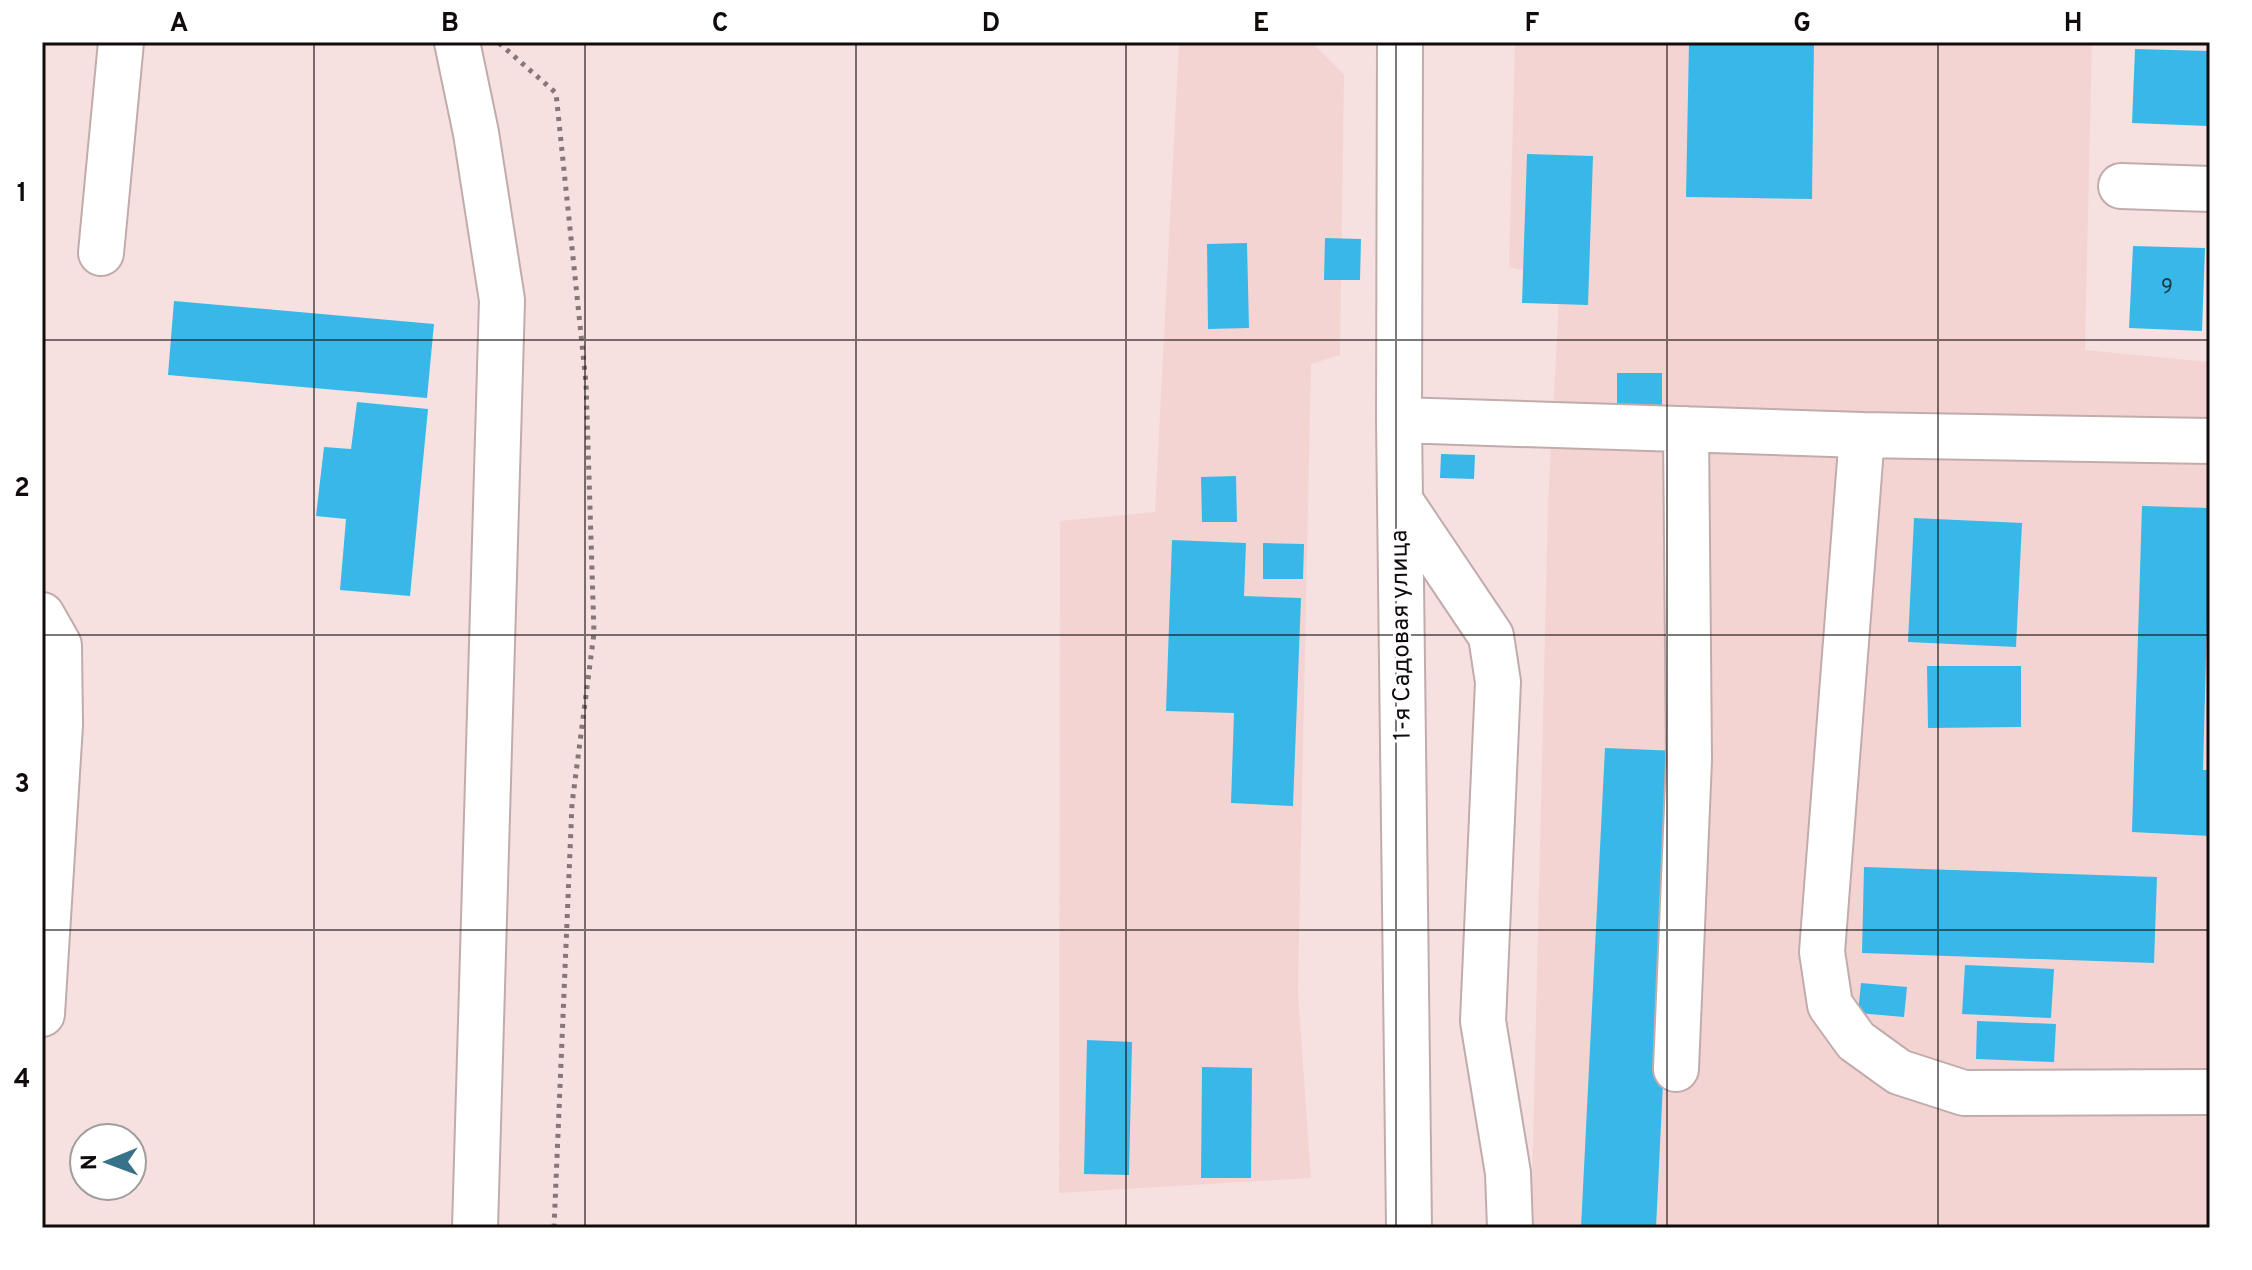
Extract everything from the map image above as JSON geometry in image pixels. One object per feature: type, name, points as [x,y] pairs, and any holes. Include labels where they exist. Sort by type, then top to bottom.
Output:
[{"type":"street","points":[[101,253],[121,42]]},
{"type":"street","points":[[457,42],[476,133],[502,300],[475,1228]]},
{"type":"street","name":"1-я Садовая улица","points":[[1400,42],[1399,420],[1409,1228]]},
{"type":"street","points":[[2121,186],[2210,189]]},
{"type":"street","points":[[1399,420],[1862,435],[2210,441]]},
{"type":"street","points":[[1676,1069],[1689,760],[1686,429]]},
{"type":"street","points":[[1862,435],[1822,952],[1830,1005],[1856,1041],[1899,1072],[1964,1093],[2210,1092]]},
{"type":"street","points":[[1401,502],[1491,636],[1496,667],[1483,1021],[1508,1173],[1510,1228]]},
{"type":"street","points":[[42,615],[59,645],[60,725],[46,898],[42,1014]]},
{"type":"path","points":[[498,42],[556,93],[586,383],[594,633],[571,819],[554,1228]]},
{"type":"shaded area","points":[[1179,42],[1311,42],[1344,75],[1340,355],[1311,364],[1298,991],[1311,1178],[1059,1193],[1060,521],[1155,512]]},
{"type":"shaded area","points":[[1515,42],[2092,42],[2085,350],[2210,362],[2210,1228],[1531,1228],[1548,503],[1560,280],[1509,267]]},
{"type":"building","points":[[1689,42],[1814,42],[1812,199],[1686,197]]},
{"type":"building","points":[[2135,49],[2210,51],[2208,126],[2132,123]]},
{"type":"building","points":[[1527,154],[1593,156],[1588,305],[1522,303]]},
{"type":"building","points":[[1325,238],[1361,239],[1360,280],[1324,280]]},
{"type":"building","points":[[1247,243],[1249,328],[1208,329],[1207,244]]},
{"type":"building","points":[[2133,246],[2205,248],[2202,331],[2129,328]]},
{"type":"building","points":[[174,301],[434,324],[427,398],[168,375]]},
{"type":"building","points":[[1617,373],[1662,373],[1662,410],[1617,410]]},
{"type":"building","points":[[357,402],[428,409],[410,596],[340,590],[346,519],[316,516],[324,447],[351,449]]},
{"type":"building","points":[[1441,454],[1475,455],[1474,479],[1440,478]]},
{"type":"building","points":[[1236,476],[1237,522],[1202,522],[1201,477]]},
{"type":"building","points":[[2142,506],[2210,508],[2203,770],[2210,770],[2210,836],[2132,832]]},
{"type":"building","points":[[1914,518],[2022,523],[2016,647],[1908,642]]},
{"type":"building","points":[[1172,540],[1246,543],[1244,596],[1301,598],[1293,806],[1231,803],[1234,713],[1166,711]]},
{"type":"building","points":[[1263,543],[1304,544],[1303,579],[1263,579]]},
{"type":"building","points":[[1927,666],[2021,666],[2021,727],[1928,728]]},
{"type":"building","points":[[1605,748],[1679,751],[1656,1228],[1581,1228]]},
{"type":"building","points":[[1864,867],[2157,877],[2154,963],[1862,953]]},
{"type":"building","points":[[1965,965],[2054,969],[2051,1018],[1962,1014]]},
{"type":"building","points":[[1861,983],[1907,987],[1904,1017],[1858,1013]]},
{"type":"building","points":[[1977,1021],[2056,1024],[2054,1062],[1976,1059]]},
{"type":"building","points":[[1087,1040],[1132,1042],[1129,1175],[1084,1174]]},
{"type":"building","points":[[1202,1067],[1252,1068],[1251,1178],[1201,1178]]}]
